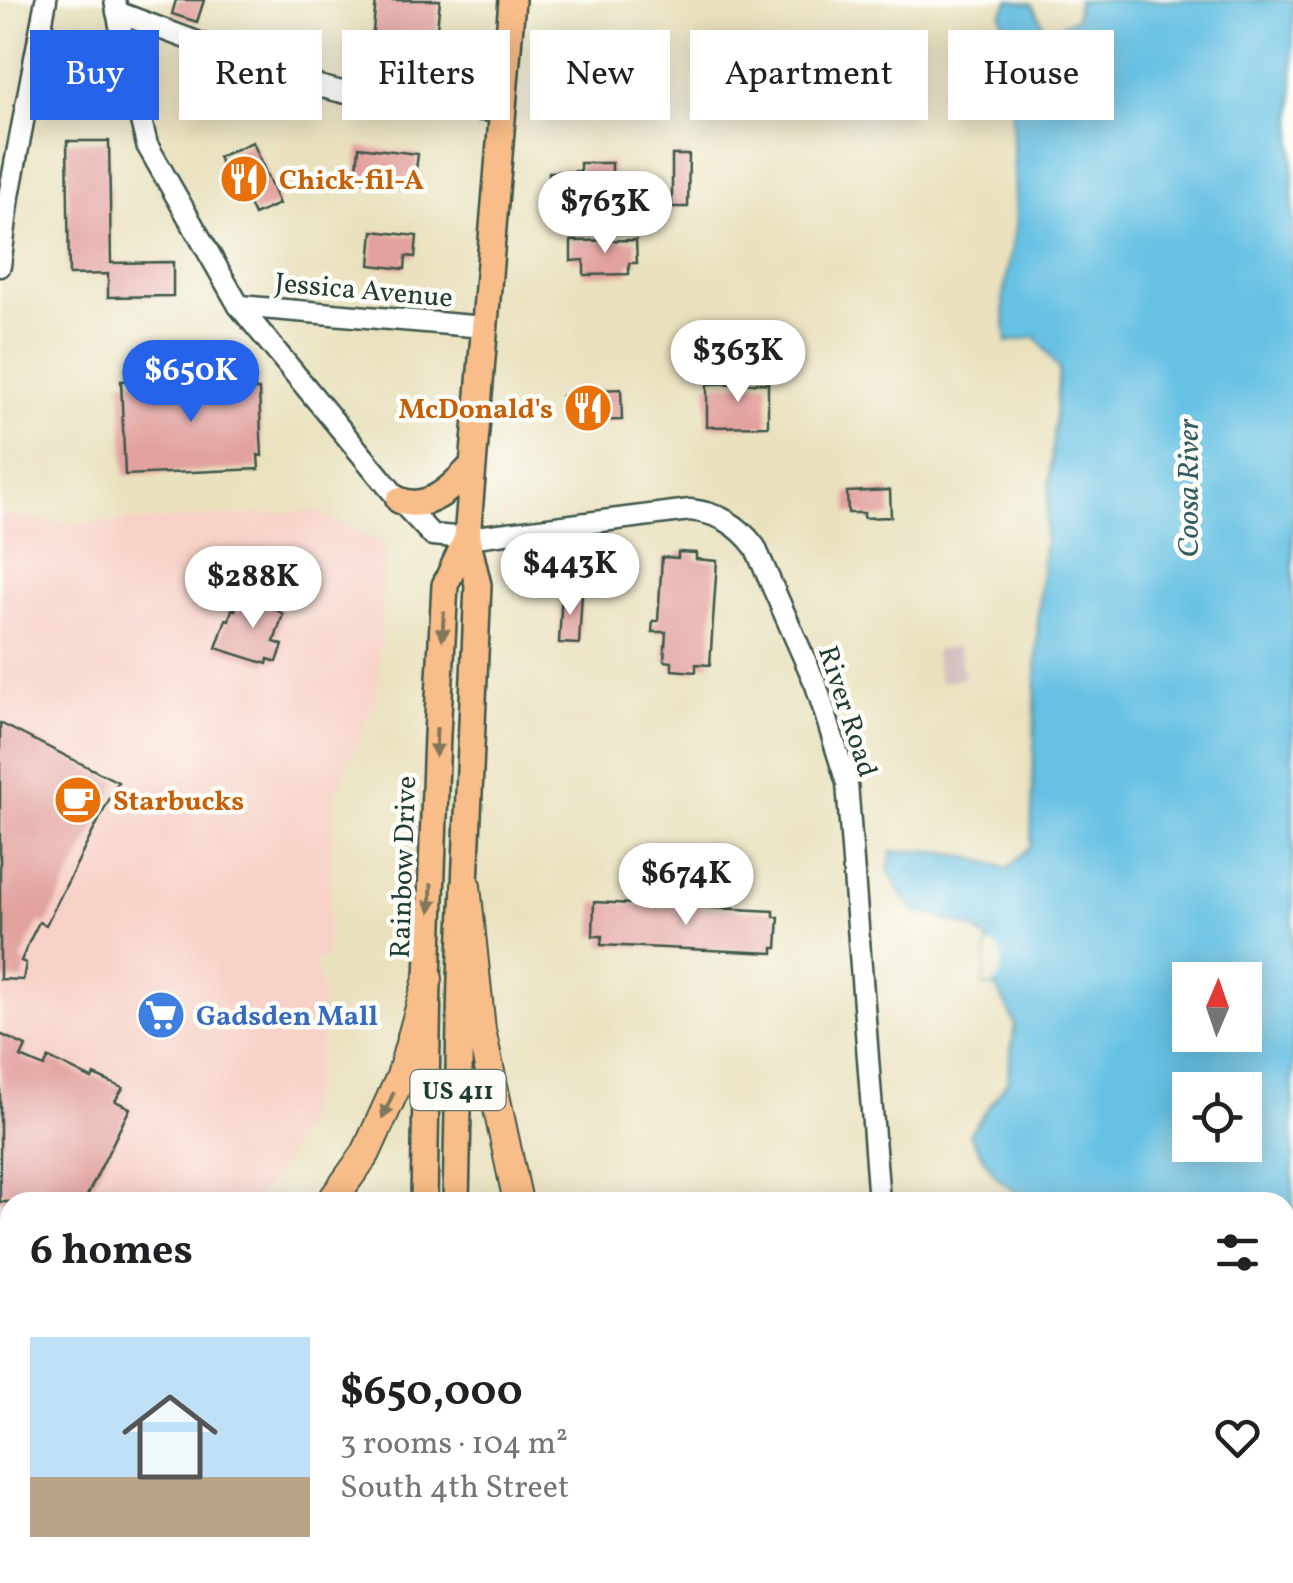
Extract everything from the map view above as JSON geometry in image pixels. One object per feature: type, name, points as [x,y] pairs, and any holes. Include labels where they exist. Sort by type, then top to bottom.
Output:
[{"type":"highway","points":[[466,886],[481,1030],[516,1192]]},
{"type":"highway","points":[[339,1192],[366,1153],[401,1076],[428,979]]},
{"type":"main road","name":"Rainbow Drive","points":[[510,30],[512,0]]},
{"type":"main road","name":"Rainbow Drive","points":[[456,1192],[478,586],[467,538],[502,120]]},
{"type":"main road","points":[[399,500],[411,505],[430,501],[473,464]]},
{"type":"main road","name":"Rainbow Drive","points":[[424,1192],[428,979],[445,585],[467,538]]},
{"type":"street","points":[[0,266],[9,196],[46,0]]},
{"type":"street","points":[[116,6],[303,82],[342,93]]},
{"type":"street","points":[[116,6],[147,144],[239,306],[432,535],[467,538]]},
{"type":"street","name":"Jessica Avenue","points":[[239,306],[484,328]]},
{"type":"street","name":"River Road","points":[[467,538],[690,510],[724,518],[755,547],[816,685],[847,783],[877,1192]]},
{"type":"shaded area","name":"Gadsden Mall","points":[[317,511],[385,545],[377,698],[335,795],[327,957],[315,960],[322,989],[322,1041],[304,1124],[262,1192],[0,1192],[0,513],[70,524]]},
{"type":"shaded area","points":[[958,646],[964,678],[940,682],[934,651]]},
{"type":"water","points":[[1010,0],[1032,4],[1046,30],[1006,30],[1001,14]]},
{"type":"water","name":"Coosa River","points":[[1078,0],[1293,0],[1293,1192],[1016,1192],[996,1177],[969,1134],[1007,1082],[1015,1024],[997,987],[984,986],[988,941],[973,928],[914,910],[888,870],[892,852],[907,851],[951,854],[1008,869],[1031,846],[1038,617],[1059,369],[1036,337],[1007,342],[1003,298],[1016,222],[1012,120],[1114,120],[1114,30],[1051,30],[1076,18]]},
{"type":"pier","points":[[988,945],[996,946],[1003,957],[1000,976],[993,985],[984,986]]},
{"type":"building","points":[[176,0],[204,0],[197,22],[172,14]]},
{"type":"building","points":[[376,0],[440,0],[437,30],[373,30]]},
{"type":"building","points":[[67,141],[109,141],[111,263],[173,262],[173,296],[108,297],[108,274],[69,275]]},
{"type":"building","points":[[253,142],[279,204],[254,215],[243,191],[235,195],[218,157]]},
{"type":"building","points":[[359,147],[418,154],[414,186],[356,180]]},
{"type":"building","points":[[672,155],[689,155],[688,207],[672,207]]},
{"type":"building","points":[[580,163],[612,163],[612,183],[600,183],[601,214],[586,214],[585,187],[549,188],[549,172],[580,171]]},
{"type":"building","points":[[373,231],[417,236],[415,257],[406,256],[405,269],[370,265]]},
{"type":"building","points":[[636,240],[637,263],[629,263],[629,274],[584,275],[584,260],[571,261],[571,241]]},
{"type":"building","points":[[254,375],[255,390],[259,390],[259,469],[125,475],[121,381]]},
{"type":"building","points":[[768,383],[768,426],[707,427],[707,384]]},
{"type":"building","points":[[621,389],[622,420],[563,421],[562,396]]},
{"type":"building","points":[[890,490],[891,517],[864,518],[864,513],[848,513],[847,492]]},
{"type":"building","points":[[678,552],[696,553],[696,559],[717,561],[710,665],[696,664],[696,672],[672,670],[672,662],[664,661],[666,632],[652,632],[653,621],[658,621],[662,557],[678,558]]},
{"type":"building","points":[[562,592],[582,593],[579,644],[559,643]]},
{"type":"building","points":[[240,597],[277,603],[275,609],[283,614],[274,642],[283,645],[277,662],[268,659],[267,664],[216,648],[226,619],[229,620]]},
{"type":"building","points":[[0,723],[118,782],[46,925],[39,922],[29,942],[21,961],[26,963],[23,980],[0,979]]},
{"type":"building","points":[[594,902],[774,911],[774,917],[779,917],[777,948],[773,948],[773,953],[601,945],[602,936],[593,936]]},
{"type":"building","points":[[0,1034],[26,1046],[21,1057],[44,1067],[49,1058],[92,1079],[94,1075],[123,1088],[115,1101],[130,1108],[89,1192],[0,1192]]},
{"type":"place","name":"Chick-fil-A","points":[[244,179]]},
{"type":"place","name":"McDonald's","points":[[588,408]]},
{"type":"place","name":"Starbucks","points":[[78,800]]},
{"type":"place","name":"Gadsden Mall","points":[[161,1015]]}]
